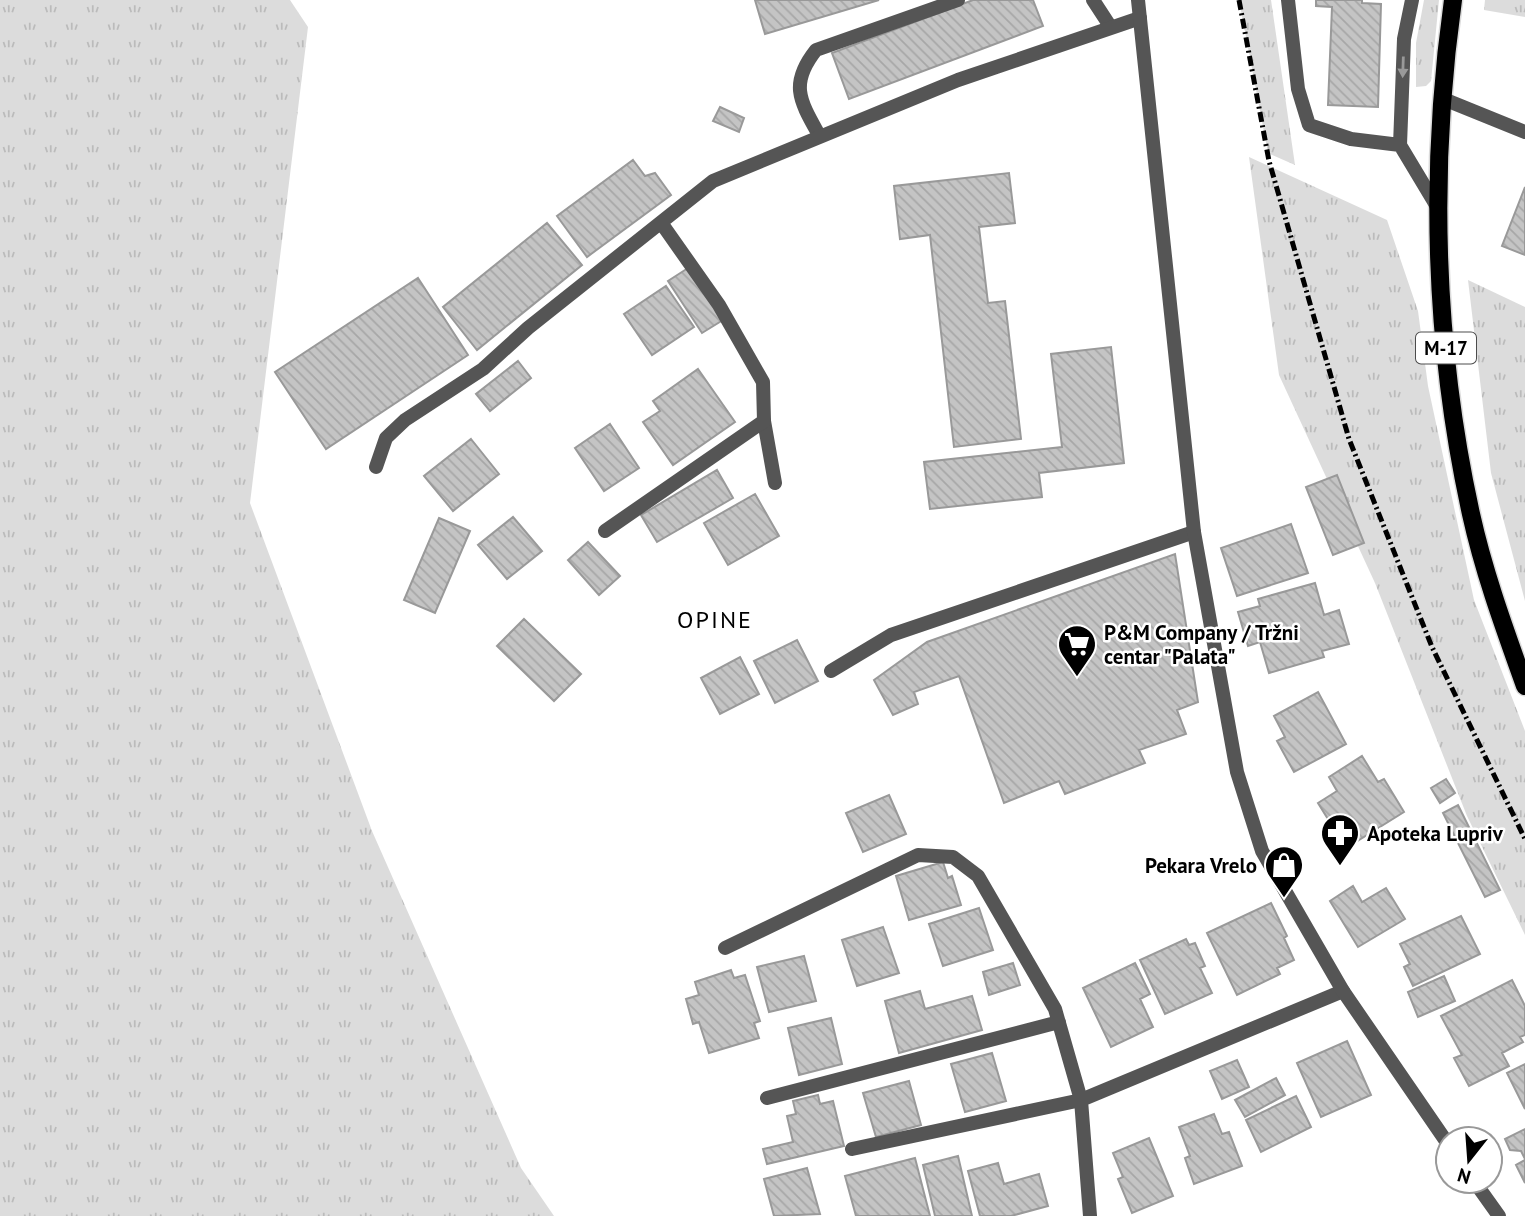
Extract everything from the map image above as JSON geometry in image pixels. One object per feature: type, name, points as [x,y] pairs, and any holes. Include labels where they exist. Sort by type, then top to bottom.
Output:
[{"type":"main road","name":"M-17","points":[[1453,0],[1441,98],[1441,297],[1458,451],[1495,602],[1525,686]]},
{"type":"street","points":[[819,135],[799,101],[799,80],[805,64],[816,50],[958,0]]},
{"type":"street","points":[[1093,0],[1110,26]]},
{"type":"street","points":[[1138,0],[1194,532],[1237,772],[1262,851],[1343,991],[1435,1125]]},
{"type":"street","points":[[1288,0],[1298,89],[1309,125],[1351,139],[1400,145]]},
{"type":"street","points":[[1412,0],[1404,40],[1400,145],[1439,210]]},
{"type":"street","points":[[376,467],[386,438],[405,421],[483,369],[528,328],[713,181],[819,135],[958,80],[1110,26],[1140,18]]},
{"type":"street","points":[[1441,98],[1525,132]]},
{"type":"street","points":[[662,224],[719,305],[763,382],[764,421],[775,483]]},
{"type":"street","points":[[605,531],[764,421]]},
{"type":"street","points":[[831,671],[891,635],[1194,532]]},
{"type":"street","points":[[725,948],[918,855],[953,857],[978,876],[1055,1009],[1081,1100],[1090,1216]]},
{"type":"street","points":[[852,1149],[1081,1100],[1343,991]]},
{"type":"street","points":[[767,1098],[1059,1022]]},
{"type":"street","points":[[1484,1195],[1499,1216]]},
{"type":"green space","points":[[0,0],[290,0],[308,27],[250,503],[372,831],[521,1168],[554,1216],[0,1216]]},
{"type":"green space","points":[[1239,0],[1271,0],[1295,165],[1268,153]]},
{"type":"green space","points":[[1424,0],[1439,0],[1431,81],[1426,86],[1416,87],[1416,43]]},
{"type":"green space","points":[[1485,0],[1525,0],[1525,17],[1484,10]]},
{"type":"green space","points":[[1249,157],[1387,220],[1418,311],[1428,386],[1474,600],[1525,731],[1525,935],[1467,816],[1375,583],[1279,375]]},
{"type":"green space","points":[[1468,280],[1525,307],[1525,601],[1491,473]]},
{"type":"building","points":[[755,0],[879,0],[765,34]]},
{"type":"building","points":[[973,0],[1033,0],[1043,26],[849,99],[832,53]]},
{"type":"building","points":[[1316,0],[1362,0],[1362,3],[1381,4],[1378,107],[1328,105],[1332,7],[1316,6]]},
{"type":"building","points":[[720,107],[744,118],[739,132],[713,121]]},
{"type":"building","points":[[633,160],[645,176],[655,173],[671,195],[587,257],[557,216]]},
{"type":"building","points":[[1009,173],[1015,223],[979,227],[988,303],[1005,301],[1021,439],[954,447],[930,235],[900,239],[894,186]]},
{"type":"building","points":[[1525,187],[1525,255],[1502,246]]},
{"type":"building","points":[[547,223],[582,265],[477,350],[443,307]]},
{"type":"building","points":[[688,268],[723,320],[702,333],[668,281]]},
{"type":"building","points":[[418,278],[468,355],[326,449],[275,372]]},
{"type":"building","points":[[666,286],[694,327],[652,355],[624,314]]},
{"type":"building","points":[[1111,347],[1124,463],[1039,473],[1042,497],[930,509],[924,462],[1062,447],[1051,354]]},
{"type":"building","points":[[518,361],[531,378],[490,411],[476,394]]},
{"type":"building","points":[[698,369],[735,422],[673,465],[643,422],[660,411],[653,401]]},
{"type":"building","points":[[610,424],[639,468],[604,491],[575,448]]},
{"type":"building","points":[[471,439],[499,474],[453,511],[424,476]]},
{"type":"building","points":[[717,470],[733,498],[657,542],[641,515]]},
{"type":"building","points":[[1337,475],[1364,543],[1333,555],[1306,487]]},
{"type":"building","points":[[755,494],[779,536],[728,565],[704,523]]},
{"type":"building","points":[[513,517],[542,551],[507,579],[478,545]]},
{"type":"building","points":[[439,518],[470,531],[435,613],[404,600]]},
{"type":"building","points":[[1291,524],[1308,573],[1237,596],[1221,548]]},
{"type":"building","points":[[588,542],[620,576],[599,595],[568,560]]},
{"type":"building","name":"P&M Company / Tržni centar \"Palata\"","points":[[1175,554],[1198,702],[1177,710],[1186,734],[1139,750],[1145,763],[1065,794],[1059,781],[1004,803],[959,676],[914,692],[918,704],[893,715],[874,680],[927,642]]},
{"type":"building","points":[[1315,583],[1324,615],[1339,610],[1349,644],[1322,651],[1324,657],[1269,673],[1260,642],[1248,646],[1238,612],[1260,606],[1258,599]]},
{"type":"building","points":[[524,619],[581,674],[554,701],[497,646]]},
{"type":"building","points":[[797,640],[818,681],[775,703],[754,661]]},
{"type":"building","points":[[740,657],[759,694],[720,714],[701,678]]},
{"type":"building","points":[[1318,692],[1346,744],[1294,772],[1277,741],[1285,737],[1274,716]]},
{"type":"building","points":[[1362,756],[1378,782],[1384,779],[1404,812],[1346,848],[1318,803],[1337,791],[1329,777]]},
{"type":"building","points":[[1446,779],[1455,793],[1440,803],[1431,788]]},
{"type":"building","points":[[889,795],[906,834],[863,852],[846,813]]},
{"type":"building","points":[[1458,805],[1500,890],[1485,897],[1443,813]]},
{"type":"building","points":[[943,862],[948,878],[952,876],[961,905],[909,920],[896,876]]},
{"type":"building","points":[[1353,886],[1362,902],[1386,888],[1405,919],[1358,947],[1330,901]]},
{"type":"building","points":[[1271,903],[1287,936],[1284,938],[1294,960],[1277,968],[1280,974],[1237,995],[1207,933]]},
{"type":"building","points":[[979,908],[993,950],[943,966],[929,924]]},
{"type":"building","points":[[1461,916],[1480,954],[1413,986],[1404,967],[1410,964],[1400,944]]},
{"type":"building","points":[[883,927],[899,973],[857,986],[842,940]]},
{"type":"building","points":[[1186,939],[1189,945],[1195,943],[1205,966],[1200,968],[1212,993],[1165,1014],[1140,960]]},
{"type":"building","points":[[804,956],[816,1001],[769,1012],[757,967]]},
{"type":"building","points":[[1013,963],[1020,985],[989,995],[983,972]]},
{"type":"building","points":[[1135,963],[1150,994],[1140,999],[1153,1027],[1111,1047],[1083,988]]},
{"type":"building","points":[[731,970],[734,978],[745,975],[760,1021],[754,1023],[759,1038],[709,1053],[699,1022],[693,1024],[686,999],[699,995],[695,982]]},
{"type":"building","points":[[1444,976],[1455,1001],[1418,1017],[1408,992]]},
{"type":"building","points":[[1512,980],[1525,1006],[1525,1035],[1520,1037],[1523,1042],[1502,1053],[1509,1066],[1469,1086],[1454,1058],[1462,1055],[1441,1016]]},
{"type":"building","points":[[920,991],[925,1009],[972,996],[982,1030],[899,1053],[885,1001]]},
{"type":"building","points":[[831,1018],[842,1064],[799,1075],[788,1028]]},
{"type":"building","points":[[1347,1041],[1371,1095],[1321,1117],[1297,1063]]},
{"type":"building","points":[[992,1053],[1006,1101],[965,1112],[951,1064]]},
{"type":"building","points":[[1237,1060],[1249,1087],[1222,1099],[1210,1071]]},
{"type":"building","points":[[1525,1064],[1525,1109],[1507,1073]]},
{"type":"building","points":[[1276,1078],[1285,1095],[1245,1117],[1235,1100]]},
{"type":"building","points":[[909,1081],[921,1125],[876,1137],[863,1093]]},
{"type":"building","points":[[818,1095],[820,1104],[833,1101],[844,1146],[767,1164],[763,1149],[793,1142],[787,1116],[796,1114],[793,1101]]},
{"type":"building","points":[[1296,1096],[1311,1127],[1261,1152],[1246,1120]]},
{"type":"building","points":[[1214,1114],[1222,1134],[1229,1132],[1242,1166],[1194,1184],[1185,1158],[1190,1156],[1179,1127]]},
{"type":"building","points":[[1525,1129],[1525,1159],[1521,1151],[1510,1150],[1505,1139]]},
{"type":"building","points":[[1149,1138],[1173,1196],[1132,1213],[1118,1179],[1123,1177],[1113,1153]]},
{"type":"building","points":[[958,1156],[972,1216],[935,1216],[923,1165]]},
{"type":"building","points":[[915,1158],[930,1216],[856,1216],[845,1176]]},
{"type":"building","points":[[1525,1160],[1525,1183],[1516,1165]]},
{"type":"building","points":[[998,1163],[1004,1184],[1039,1174],[1048,1206],[1011,1216],[980,1216],[968,1171]]},
{"type":"building","points":[[807,1168],[820,1214],[774,1216],[764,1179]]},
{"type":"railway","points":[[1239,0],[1269,161],[1349,439],[1432,647],[1525,839]]},
{"type":"place","name":"P&M Company / Tržni centar \"Palata\"","points":[[1077,678]]},
{"type":"place","name":"Apoteka Lupriv","points":[[1340,867]]},
{"type":"place","name":"Pekara Vrelo","points":[[1284,899]]},
{"type":"district","name":"OPINE","points":[[715,619]]}]
